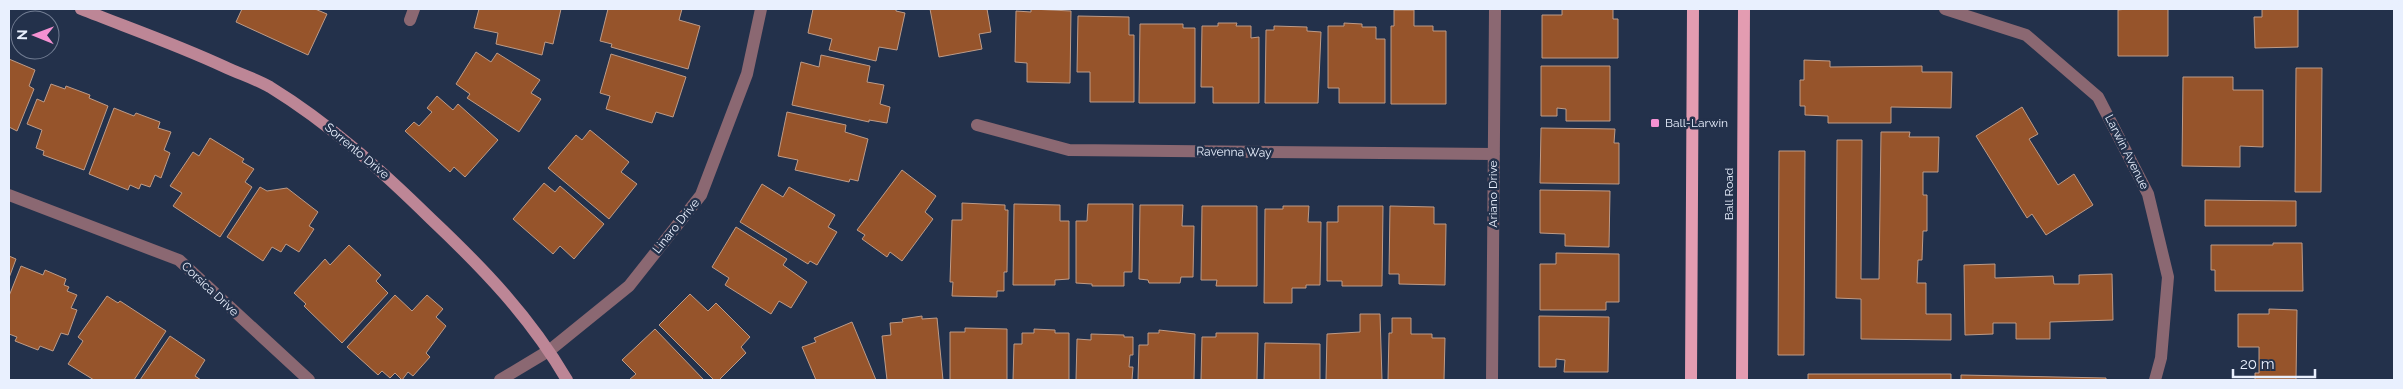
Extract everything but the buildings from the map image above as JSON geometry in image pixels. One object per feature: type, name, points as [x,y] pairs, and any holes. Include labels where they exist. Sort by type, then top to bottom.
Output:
[{"type":"main road","points":[[1691,380],[1693,9]]},
{"type":"main road","name":"Ball Road","points":[[1742,380],[1744,9]]},
{"type":"street","name":"Sorrento Drive","points":[[81,9],[186,50],[268,87],[324,124],[372,162],[467,254],[523,313],[550,350],[567,380]]},
{"type":"street","name":"Linaro Drive","points":[[500,380],[550,350],[628,286],[701,195],[747,74],[761,9]]},
{"type":"street","name":"Ariano Drive","points":[[1492,380],[1494,9]]},
{"type":"street","name":"Larwin Avenue","points":[[1945,9],[1982,14],[2026,35],[2098,97],[2148,194],[2168,277],[2161,358],[2155,380]]},
{"type":"street","name":"Ravenna Way","points":[[977,125],[1069,150],[1494,154]]},
{"type":"street","name":"Corsica Drive","points":[[9,195],[179,260],[309,380]]},
{"type":"place","name":"Ball-Larwin","points":[[1655,123]]}]
